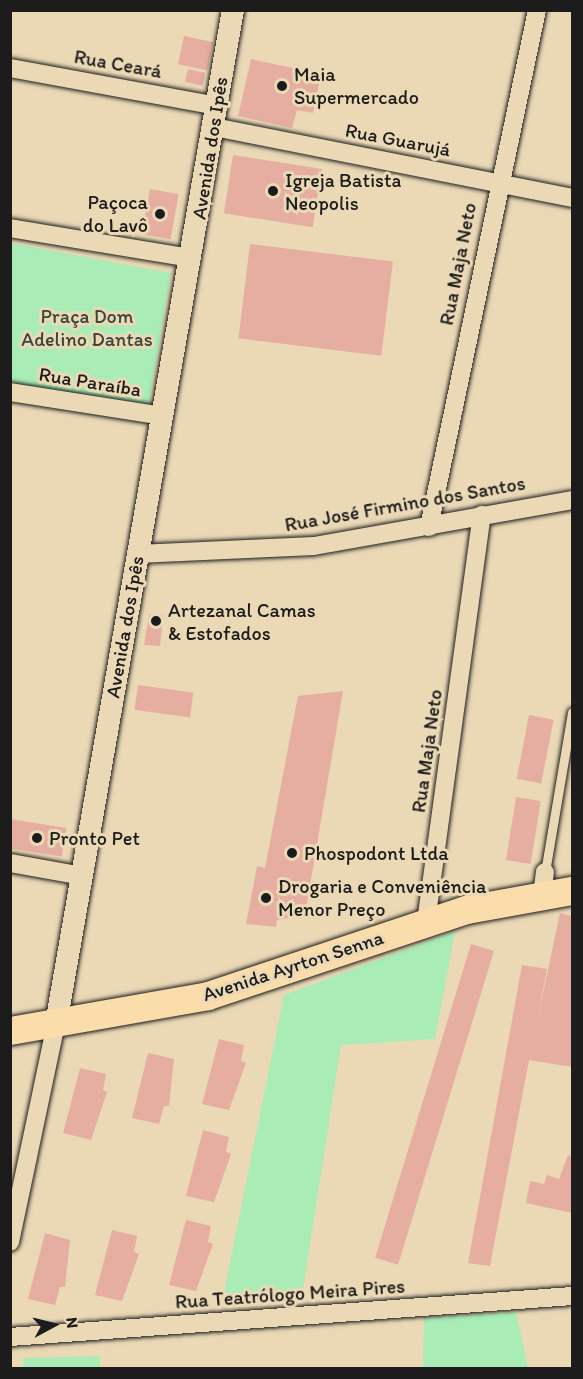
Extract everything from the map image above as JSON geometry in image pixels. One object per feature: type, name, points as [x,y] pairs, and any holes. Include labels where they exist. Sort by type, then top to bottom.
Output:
[{"type":"main road","name":"Avenida Ayrton Senna","points":[[10,1030],[56,1024],[208,996],[544,884],[573,891]]},
{"type":"street","name":"Avenida dos Ipês","points":[[10,1242],[16,1195],[56,1024],[83,876],[137,554],[192,258],[234,10]]},
{"type":"street","name":"Rua Maja Neto","points":[[429,527],[498,182],[537,10]]},
{"type":"street","name":"Rua Ceará","points":[[10,68],[216,117]]},
{"type":"street","name":"Rua Guarujá","points":[[216,117],[573,198]]},
{"type":"street","points":[[10,228],[192,258]]},
{"type":"street","name":"Rua Paraíba","points":[[10,392],[163,416]]},
{"type":"street","name":"Rua José Firmino dos Santos","points":[[137,554],[314,546],[573,500]]},
{"type":"street","name":"Rua Maja Neto","points":[[426,922],[483,515]]},
{"type":"street","points":[[10,863],[83,876]]},
{"type":"street","name":"Rua Teatrólogo Meira Pires","points":[[10,1337],[573,1296]]},
{"type":"lane","points":[[544,884],[573,712]]},
{"type":"green space","name":"Praça Dom Adelino Dantas","points":[[10,243],[171,273],[148,410],[11,385]]},
{"type":"green space","points":[[455,931],[435,1039],[341,1045],[303,1289],[222,1303],[284,995]]},
{"type":"green space","points":[[516,1312],[528,1368],[423,1368],[424,1318]]},
{"type":"green space","points":[[100,1356],[100,1368],[23,1368],[23,1358]]},
{"type":"building","points":[[184,36],[213,42],[207,71],[178,64]]},
{"type":"building","name":"Maia Supermercado","points":[[251,59],[321,74],[313,113],[297,110],[292,128],[238,116]]},
{"type":"building","points":[[188,69],[206,73],[203,86],[185,82]]},
{"type":"building","name":"Igreja Batista Neopolis","points":[[233,155],[322,169],[313,227],[224,213]]},
{"type":"building","name":"Paçoca do Lavô","points":[[150,189],[179,194],[171,239],[142,234]]},
{"type":"building","points":[[250,244],[393,262],[381,356],[238,338]]},
{"type":"building","points":[[149,614],[163,615],[160,646],[144,645]]},
{"type":"building","points":[[138,685],[193,693],[190,718],[135,710]]},
{"type":"building","name":"Phospodont Ltda","points":[[343,691],[305,915],[277,920],[276,927],[246,924],[257,866],[265,868],[298,696]]},
{"type":"building","points":[[529,715],[554,720],[541,784],[517,779]]},
{"type":"building","points":[[516,797],[541,801],[531,864],[506,860]]},
{"type":"building","name":"Pronto Pet","points":[[10,819],[66,828],[62,857],[10,848]]},
{"type":"building","points":[[560,913],[572,916],[572,1067],[529,1060],[490,1266],[468,1263],[522,965],[547,969],[538,1017]]},
{"type":"building","points":[[471,944],[494,951],[398,1265],[375,1258]]},
{"type":"building","points":[[219,1039],[244,1045],[241,1061],[246,1063],[229,1110],[202,1104]]},
{"type":"building","points":[[148,1053],[174,1059],[169,1106],[164,1106],[159,1124],[132,1118]]},
{"type":"building","points":[[80,1068],[106,1074],[103,1090],[107,1092],[91,1140],[63,1133]]},
{"type":"building","points":[[203,1130],[229,1137],[226,1152],[231,1154],[214,1202],[186,1196]]},
{"type":"building","points":[[568,1155],[572,1157],[572,1213],[526,1203],[530,1181],[544,1184],[547,1175],[559,1179]]},
{"type":"building","points":[[186,1220],[211,1226],[208,1242],[213,1244],[196,1291],[169,1285]]},
{"type":"building","points":[[112,1230],[137,1236],[134,1252],[139,1254],[122,1301],[95,1295]]},
{"type":"building","points":[[45,1233],[70,1240],[65,1287],[60,1287],[55,1305],[28,1299]]},
{"type":"place","name":"Maia Supermercado","points":[[282,86]]},
{"type":"place","name":"Igreja Batista Neopolis","points":[[273,191]]},
{"type":"place","name":"Paçoca do Lavô","points":[[160,214]]},
{"type":"place","name":"Artezanal Camas & Estofados","points":[[156,621]]},
{"type":"place","name":"Pronto Pet","points":[[37,838]]},
{"type":"place","name":"Phospodont Ltda","points":[[292,853]]},
{"type":"place","name":"Drogaria e Conveniência Menor Preço","points":[[266,898]]}]
